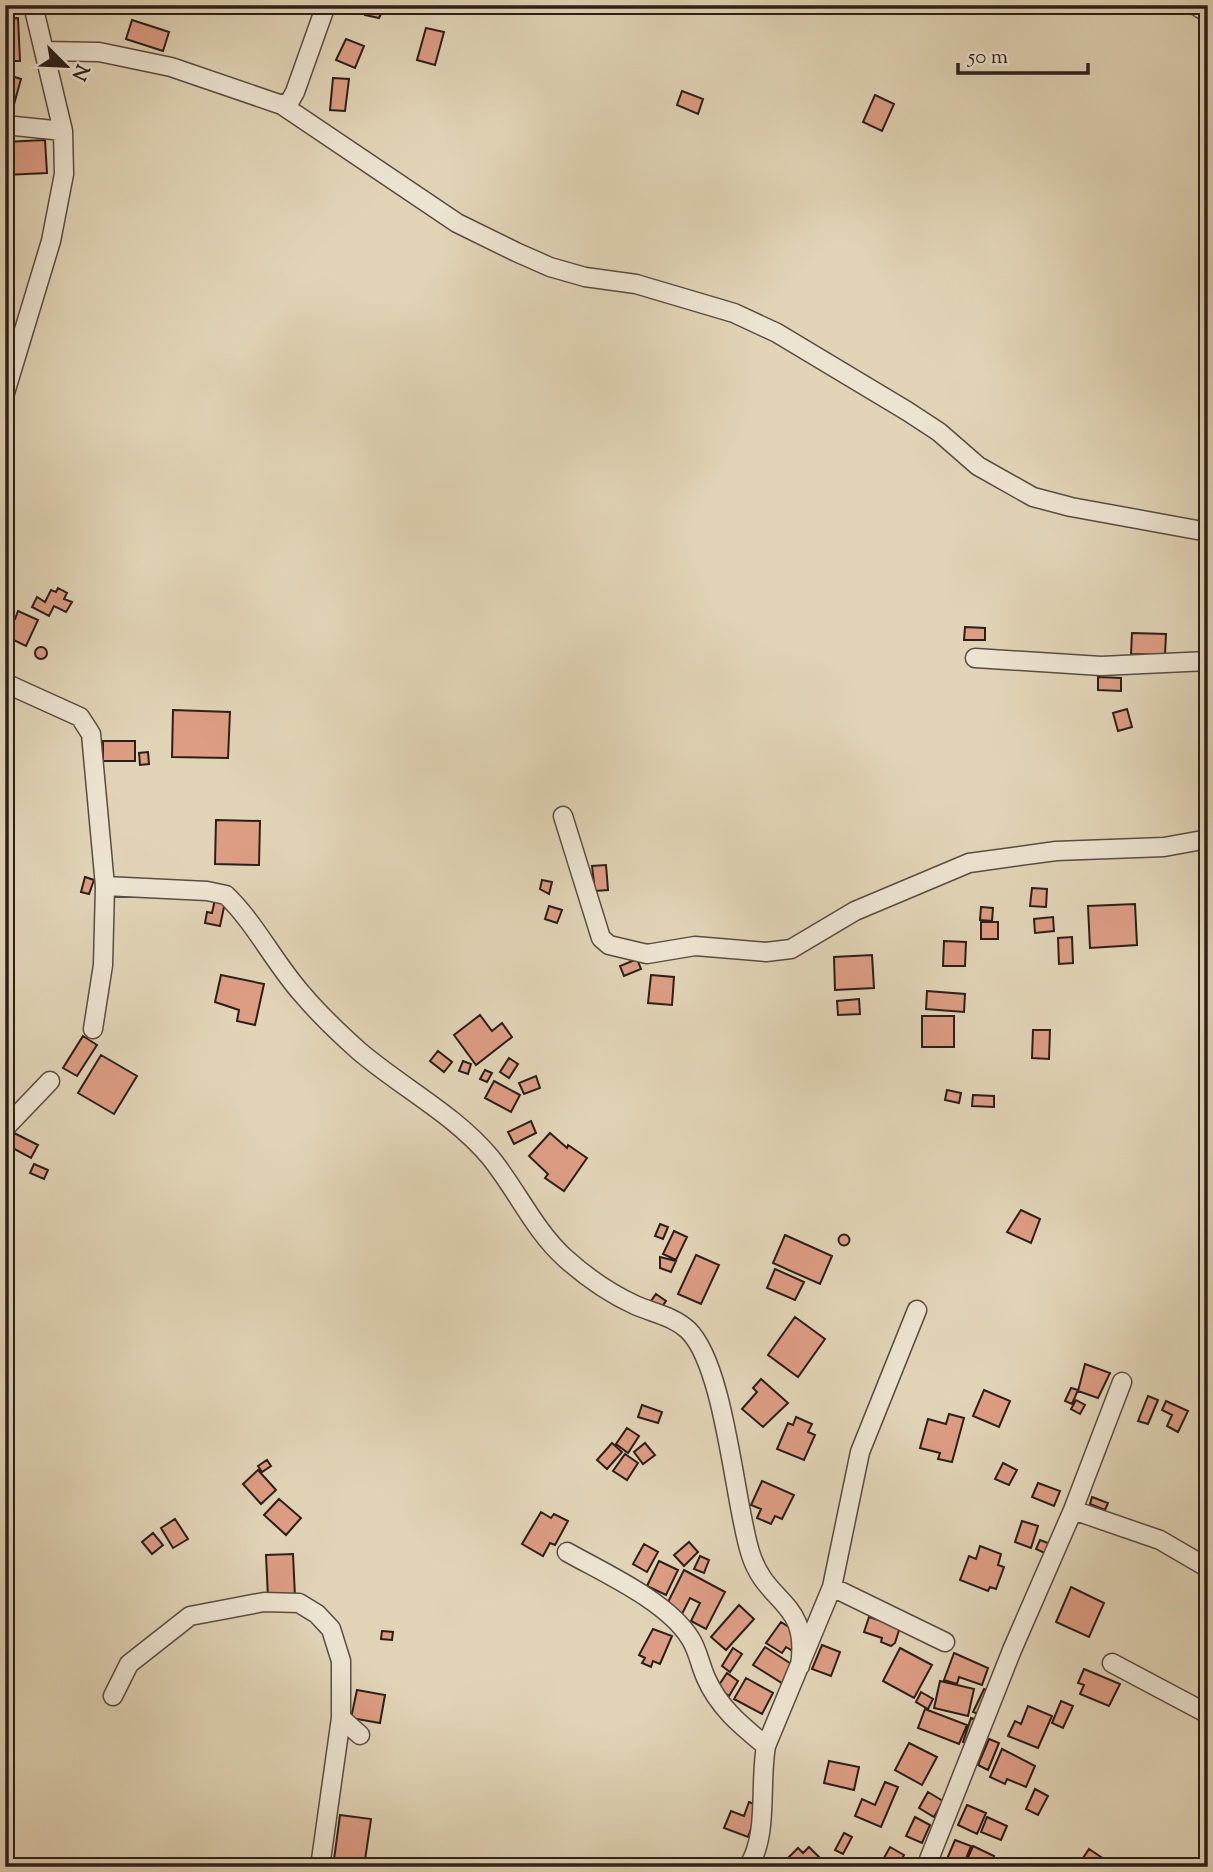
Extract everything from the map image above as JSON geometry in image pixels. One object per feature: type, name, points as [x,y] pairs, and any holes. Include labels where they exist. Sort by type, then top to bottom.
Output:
[{"type":"street","points":[[5,393],[60,207],[64,173],[63,131],[33,5]]},
{"type":"street","points":[[282,105],[290,101],[295,92],[326,5]]},
{"type":"street","points":[[1195,5],[1208,13]]},
{"type":"street","points":[[44,51],[99,52],[171,67],[282,105],[457,223],[528,257],[585,277],[636,284],[734,313],[778,333],[939,432],[978,466],[1033,496],[1071,507],[1208,532]]},
{"type":"street","points":[[5,125],[63,131]]},
{"type":"street","points":[[975,658],[1101,666],[1208,661]]},
{"type":"street","points":[[5,683],[80,717],[91,734],[105,887],[103,965],[93,1029]]},
{"type":"street","points":[[563,816],[601,937],[609,944],[646,954],[695,946],[766,952],[791,949],[855,911],[969,863],[1056,851],[1164,847],[1208,839]]},
{"type":"street","points":[[105,887],[207,891],[226,895],[237,906],[302,995],[360,1051],[441,1112],[489,1156],[545,1239],[567,1260],[603,1287],[635,1305],[664,1315],[688,1331],[704,1359],[720,1408],[740,1515],[751,1555],[764,1582],[795,1615],[802,1628],[804,1645],[800,1666]]},
{"type":"street","points":[[5,1128],[50,1081]]},
{"type":"street","points":[[748,1867],[760,1845],[762,1770],[766,1746],[832,1587],[860,1452],[916,1310]]},
{"type":"street","points":[[926,1867],[1016,1639],[1073,1510],[1122,1382]]},
{"type":"street","points":[[1073,1510],[1160,1540],[1208,1568]]},
{"type":"street","points":[[567,1552],[670,1616],[690,1638],[706,1678],[722,1705],[740,1725],[766,1746]]},
{"type":"street","points":[[832,1587],[945,1642]]},
{"type":"street","points":[[113,1696],[130,1664],[190,1616],[264,1602],[299,1603],[317,1614],[331,1629],[341,1661],[341,1718],[320,1867]]},
{"type":"street","points":[[1112,1663],[1208,1714]]},
{"type":"street","points":[[341,1718],[360,1735]]},
{"type":"building","points":[[367,5],[385,5],[379,18],[365,15]]},
{"type":"building","points":[[18,18],[20,61],[5,61],[5,19]]},
{"type":"building","points":[[132,20],[169,32],[163,51],[126,39]]},
{"type":"building","points":[[426,28],[444,32],[435,65],[417,60]]},
{"type":"building","points":[[346,39],[364,46],[355,68],[336,60]]},
{"type":"building","points":[[5,74],[21,79],[11,115],[5,114]]},
{"type":"building","points":[[333,78],[349,79],[345,111],[330,110]]},
{"type":"building","points":[[682,91],[703,99],[698,114],[677,105]]},
{"type":"building","points":[[875,95],[894,104],[882,131],[863,122]]},
{"type":"building","points":[[45,140],[47,173],[5,175],[5,142]]},
{"type":"building","points":[[58,588],[67,593],[64,599],[72,602],[66,612],[54,606],[49,616],[32,607],[37,597],[45,602],[51,590],[56,592]]},
{"type":"building","points":[[18,611],[38,620],[26,646],[5,636],[10,617],[15,619]]},
{"type":"building","points":[[965,627],[985,628],[985,640],[964,640]]},
{"type":"building","points":[[1132,633],[1166,634],[1165,655],[1131,654]]},
{"type":"building","points":[[41,647],[47,653],[41,659],[35,653]]},
{"type":"building","points":[[1098,677],[1121,678],[1121,691],[1098,690]]},
{"type":"building","points":[[1127,709],[1132,727],[1118,731],[1113,713]]},
{"type":"building","points":[[173,710],[230,712],[228,758],[172,757]]},
{"type":"building","points":[[103,741],[135,741],[135,761],[103,761]]},
{"type":"building","points":[[148,752],[149,764],[140,765],[139,753]]},
{"type":"building","points":[[216,820],[260,821],[259,865],[215,864]]},
{"type":"building","points":[[606,865],[608,890],[595,891],[592,866]]},
{"type":"building","points":[[85,877],[94,880],[89,894],[81,892]]},
{"type":"building","points":[[542,880],[552,882],[549,894],[540,889]]},
{"type":"building","points":[[1032,888],[1047,889],[1046,907],[1030,906]]},
{"type":"building","points":[[217,890],[227,893],[220,926],[205,923],[207,912],[212,913]]},
{"type":"building","points":[[1135,904],[1137,945],[1090,948],[1088,906]]},
{"type":"building","points":[[549,906],[562,910],[557,923],[545,919]]},
{"type":"building","points":[[981,907],[993,908],[992,921],[980,920]]},
{"type":"building","points":[[1053,917],[1054,931],[1035,933],[1034,919]]},
{"type":"building","points":[[981,922],[998,922],[998,939],[981,939]]},
{"type":"building","points":[[1072,937],[1073,963],[1059,964],[1058,938]]},
{"type":"building","points":[[944,941],[966,942],[965,966],[943,966]]},
{"type":"building","points":[[872,955],[874,988],[835,990],[834,957]]},
{"type":"building","points":[[637,959],[641,969],[624,976],[620,966]]},
{"type":"building","points":[[221,975],[264,984],[255,1025],[237,1021],[239,1010],[215,1002]]},
{"type":"building","points":[[651,975],[674,977],[672,1005],[648,1003]]},
{"type":"building","points":[[927,991],[965,994],[964,1012],[926,1009]]},
{"type":"building","points":[[859,999],[860,1014],[838,1015],[837,1001]]},
{"type":"building","points":[[480,1015],[492,1031],[502,1023],[512,1037],[476,1065],[454,1035]]},
{"type":"building","points":[[922,1016],[954,1016],[954,1047],[922,1047]]},
{"type":"building","points":[[1033,1030],[1050,1030],[1049,1059],[1032,1058]]},
{"type":"building","points":[[83,1036],[97,1045],[77,1076],[63,1068]]},
{"type":"building","points":[[438,1051],[452,1062],[444,1072],[430,1061]]},
{"type":"building","points":[[101,1055],[137,1076],[114,1114],[78,1093]]},
{"type":"building","points":[[509,1058],[518,1064],[509,1078],[500,1072]]},
{"type":"building","points":[[463,1061],[471,1064],[468,1074],[459,1071]]},
{"type":"building","points":[[485,1070],[492,1073],[487,1082],[480,1079]]},
{"type":"building","points":[[536,1076],[540,1088],[524,1094],[519,1083]]},
{"type":"building","points":[[494,1081],[520,1095],[511,1112],[485,1098]]},
{"type":"building","points":[[947,1090],[961,1093],[959,1103],[945,1100]]},
{"type":"building","points":[[973,1095],[994,1096],[994,1107],[972,1106]]},
{"type":"building","points":[[531,1121],[536,1133],[514,1144],[508,1132]]},
{"type":"building","points":[[14,1133],[38,1145],[31,1158],[7,1145]]},
{"type":"building","points":[[550,1133],[567,1148],[568,1145],[587,1158],[564,1191],[545,1178],[548,1174],[529,1156]]},
{"type":"building","points":[[34,1164],[48,1170],[44,1179],[30,1173]]},
{"type":"building","points":[[1021,1210],[1040,1219],[1031,1243],[1007,1232]]},
{"type":"building","points":[[660,1224],[668,1227],[663,1239],[655,1236]]},
{"type":"building","points":[[674,1231],[687,1237],[676,1260],[663,1254]]},
{"type":"building","points":[[844,1234],[850,1240],[844,1246],[838,1240]]},
{"type":"building","points":[[785,1235],[832,1256],[820,1284],[773,1263]]},
{"type":"building","points":[[696,1255],[719,1265],[701,1304],[678,1294]]},
{"type":"building","points":[[660,1257],[676,1261],[671,1272],[660,1268]]},
{"type":"building","points":[[775,1269],[804,1282],[795,1300],[767,1288]]},
{"type":"building","points":[[656,1294],[666,1301],[661,1308],[651,1301]]},
{"type":"building","points":[[795,1317],[825,1339],[798,1377],[768,1355]]},
{"type":"building","points":[[1085,1364],[1110,1373],[1098,1398],[1078,1391]]},
{"type":"building","points":[[761,1379],[788,1403],[763,1427],[742,1409],[757,1392],[753,1388]]},
{"type":"building","points":[[1071,1388],[1078,1390],[1072,1404],[1065,1401]]},
{"type":"building","points":[[984,1390],[1010,1401],[999,1427],[973,1416]]},
{"type":"building","points":[[1148,1396],[1158,1400],[1148,1424],[1138,1421]]},
{"type":"building","points":[[1076,1400],[1085,1405],[1080,1414],[1071,1409]]},
{"type":"building","points":[[1166,1401],[1188,1411],[1178,1432],[1167,1426],[1172,1415],[1162,1410]]},
{"type":"building","points":[[642,1405],[662,1412],[658,1423],[638,1417]]},
{"type":"building","points":[[949,1414],[964,1418],[952,1462],[938,1459],[940,1453],[920,1448],[928,1419],[946,1424]]},
{"type":"building","points":[[796,1417],[812,1424],[808,1432],[815,1435],[804,1460],[777,1449],[788,1423],[793,1425]]},
{"type":"building","points":[[627,1428],[639,1436],[628,1453],[616,1444]]},
{"type":"building","points":[[612,1443],[622,1452],[607,1469],[597,1460]]},
{"type":"building","points":[[645,1443],[655,1455],[643,1464],[634,1452]]},
{"type":"building","points":[[625,1454],[638,1463],[627,1480],[613,1471]]},
{"type":"building","points":[[267,1460],[271,1466],[262,1472],[258,1466]]},
{"type":"building","points":[[1003,1463],[1017,1470],[1009,1485],[995,1479]]},
{"type":"building","points":[[258,1470],[276,1490],[261,1504],[243,1484]]},
{"type":"building","points":[[762,1481],[794,1495],[782,1519],[775,1516],[771,1524],[757,1518],[761,1509],[751,1505]]},
{"type":"building","points":[[1038,1483],[1060,1491],[1054,1506],[1032,1497]]},
{"type":"building","points":[[1092,1497],[1108,1503],[1105,1510],[1090,1504]]},
{"type":"building","points":[[279,1499],[301,1518],[286,1535],[264,1515]]},
{"type":"building","points":[[541,1512],[551,1518],[554,1514],[568,1521],[555,1545],[550,1543],[543,1556],[522,1544]]},
{"type":"building","points":[[175,1519],[188,1539],[173,1548],[161,1528]]},
{"type":"building","points":[[1022,1521],[1038,1526],[1031,1548],[1015,1542]]},
{"type":"building","points":[[153,1533],[163,1545],[152,1554],[142,1542]]},
{"type":"building","points":[[1040,1540],[1053,1545],[1049,1555],[1036,1549]]},
{"type":"building","points":[[689,1542],[698,1552],[684,1566],[674,1555]]},
{"type":"building","points":[[644,1544],[658,1552],[647,1572],[633,1564]]},
{"type":"building","points":[[980,1546],[1001,1554],[998,1565],[1004,1567],[996,1589],[990,1587],[988,1591],[960,1580],[969,1556],[976,1559]]},
{"type":"building","points":[[293,1554],[295,1597],[268,1598],[266,1555]]},
{"type":"building","points":[[700,1556],[709,1560],[704,1573],[694,1569]]},
{"type":"building","points":[[659,1561],[678,1570],[666,1595],[647,1586]]},
{"type":"building","points":[[684,1570],[725,1592],[706,1629],[691,1621],[700,1603],[690,1598],[681,1616],[665,1608]]},
{"type":"building","points":[[1071,1587],[1104,1603],[1089,1637],[1056,1622]]},
{"type":"building","points":[[739,1605],[754,1619],[726,1650],[711,1637]]},
{"type":"building","points":[[869,1617],[900,1627],[895,1643],[891,1646],[881,1642],[882,1638],[864,1632]]},
{"type":"building","points":[[781,1622],[801,1635],[791,1650],[786,1647],[782,1653],[766,1643]]},
{"type":"building","points":[[653,1629],[672,1636],[660,1664],[653,1661],[651,1667],[642,1663],[645,1658],[639,1655]]},
{"type":"building","points":[[382,1631],[393,1632],[392,1640],[381,1639]]},
{"type":"building","points":[[822,1645],[840,1652],[831,1676],[812,1669]]},
{"type":"building","points":[[765,1647],[796,1667],[785,1685],[753,1665]]},
{"type":"building","points":[[733,1648],[742,1654],[730,1672],[722,1666]]},
{"type":"building","points":[[900,1648],[932,1665],[914,1698],[883,1681]]},
{"type":"building","points":[[954,1653],[988,1668],[982,1685],[959,1677],[957,1684],[944,1680]]},
{"type":"building","points":[[1084,1669],[1120,1684],[1109,1706],[1080,1694],[1084,1685],[1078,1683]]},
{"type":"building","points":[[727,1673],[738,1681],[729,1696],[717,1688]]},
{"type":"building","points":[[746,1678],[773,1693],[762,1714],[734,1699]]},
{"type":"building","points":[[940,1681],[974,1689],[968,1716],[934,1708]]},
{"type":"building","points":[[984,1689],[993,1692],[983,1716],[973,1712]]},
{"type":"building","points":[[357,1690],[385,1695],[380,1723],[351,1718]]},
{"type":"building","points":[[921,1692],[933,1699],[928,1709],[916,1702]]},
{"type":"building","points":[[1061,1701],[1073,1706],[1063,1728],[1052,1723]]},
{"type":"building","points":[[1028,1706],[1052,1716],[1038,1748],[1008,1736],[1015,1721],[1021,1724]]},
{"type":"building","points":[[925,1709],[967,1725],[959,1744],[918,1728]]},
{"type":"building","points":[[971,1718],[981,1721],[974,1746],[963,1742]]},
{"type":"building","points":[[989,1739],[999,1743],[988,1770],[978,1765]]},
{"type":"building","points":[[909,1743],[937,1757],[922,1785],[895,1770]]},
{"type":"building","points":[[1002,1749],[1035,1766],[1026,1787],[1007,1779],[1005,1784],[990,1777]]},
{"type":"building","points":[[829,1761],[859,1767],[854,1790],[824,1783]]},
{"type":"building","points":[[885,1782],[898,1787],[881,1827],[855,1816],[862,1799],[875,1805]]},
{"type":"building","points":[[1035,1789],[1048,1796],[1038,1815],[1026,1809]]},
{"type":"building","points":[[928,1792],[943,1801],[934,1817],[919,1808]]},
{"type":"building","points":[[749,1802],[759,1806],[748,1837],[724,1828],[731,1811],[744,1816]]},
{"type":"building","points":[[967,1805],[986,1813],[977,1834],[958,1825]]},
{"type":"building","points":[[340,1815],[371,1819],[364,1867],[333,1867]]},
{"type":"building","points":[[915,1817],[930,1825],[922,1843],[906,1836]]},
{"type":"building","points":[[987,1817],[1007,1826],[1001,1840],[981,1832]]},
{"type":"building","points":[[844,1833],[852,1837],[843,1854],[835,1850]]},
{"type":"building","points":[[955,1840],[971,1846],[963,1866],[947,1859]]},
{"type":"building","points":[[973,1846],[994,1856],[989,1867],[964,1867]]},
{"type":"building","points":[[809,1847],[829,1867],[790,1867],[795,1862],[789,1857],[798,1848],[803,1853]]},
{"type":"building","points":[[890,1847],[904,1855],[897,1867],[879,1867]]},
{"type":"building","points":[[1089,1849],[1107,1861],[1103,1867],[1083,1858]]}]
